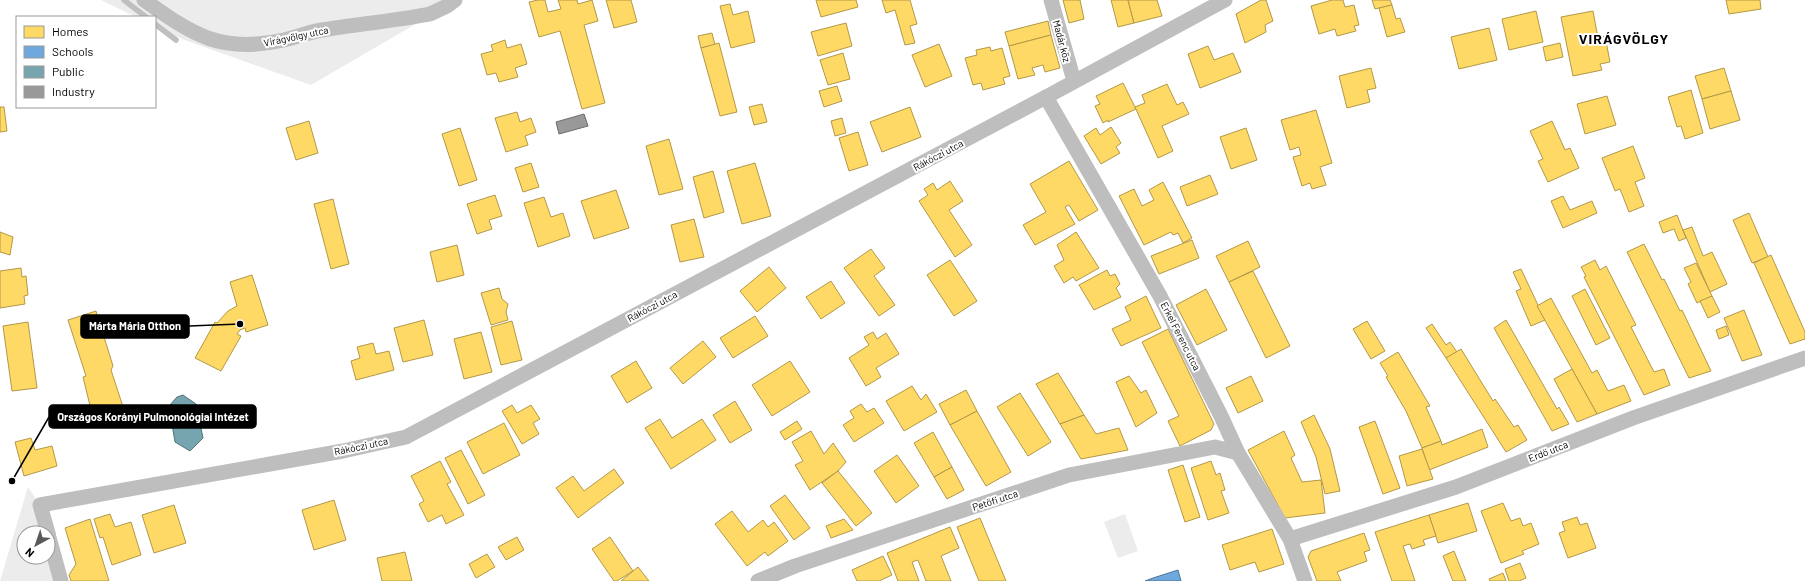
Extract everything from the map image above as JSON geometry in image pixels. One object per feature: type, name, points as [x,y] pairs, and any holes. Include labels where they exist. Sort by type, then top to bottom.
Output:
[{"type":"street","name":"Virágvölgy utca","points":[[144,0],[171,19],[198,35],[218,42],[244,45],[283,40],[320,30],[430,14],[447,6],[455,0]]},
{"type":"street","name":"Madár köz","points":[[1051,0],[1074,81]]},
{"type":"street","name":"Rákóczi utca","points":[[46,525],[40,505],[343,451],[406,436],[1046,97],[1225,0]]},
{"type":"street","name":"Erkel Ferenc utca","points":[[1046,97],[1160,296],[1222,416],[1238,453],[1290,539],[1305,581]]},
{"type":"street","name":"Erdő utca","points":[[1290,539],[1456,487],[1633,418],[1805,358]]},
{"type":"street","name":"Petőfi utca","points":[[758,581],[795,566],[1068,475],[1215,447],[1238,453]]},
{"type":"street","points":[[56,563],[61,581]]},
{"type":"shaded area","points":[[101,0],[457,0],[311,85],[182,39],[156,26],[156,16],[134,16]]},
{"type":"shaded area","points":[[28,487],[40,505],[46,525],[17,525]]},
{"type":"shaded area","points":[[1125,514],[1138,551],[1118,558],[1104,522]]},
{"type":"shaded area","points":[[16,527],[16,565],[52,565],[61,581],[0,581]]},
{"type":"building: Homes","points":[[545,0],[548,12],[561,9],[558,0],[577,0],[578,4],[592,0],[598,21],[584,25],[605,103],[582,109],[560,31],[539,37],[529,2]]},
{"type":"building: Homes","points":[[606,0],[631,0],[637,22],[614,28]]},
{"type":"building: Homes","points":[[816,0],[856,0],[858,7],[821,17]]},
{"type":"building: Homes","points":[[882,0],[910,0],[917,24],[910,26],[915,43],[905,45],[895,10],[886,13]]},
{"type":"building: Homes","points":[[1063,0],[1080,0],[1084,19],[1069,23]]},
{"type":"building: Homes","points":[[1111,0],[1128,0],[1134,23],[1118,27]]},
{"type":"building: Homes","points":[[1128,0],[1157,0],[1162,16],[1134,23]]},
{"type":"building: Homes","points":[[1261,0],[1266,0],[1273,21],[1265,25],[1266,32],[1245,43],[1236,14]]},
{"type":"building: Homes","points":[[1332,0],[1343,0],[1345,7],[1354,5],[1359,25],[1354,26],[1356,31],[1337,36],[1335,29],[1319,34],[1311,6]]},
{"type":"building: Homes","points":[[1372,0],[1390,0],[1392,5],[1375,9]]},
{"type":"building: Homes","points":[[1726,0],[1760,0],[1761,9],[1729,14]]},
{"type":"building: Homes","points":[[730,4],[733,15],[748,11],[755,42],[731,48],[720,6]]},
{"type":"building: Homes","points":[[1392,5],[1396,19],[1400,18],[1405,32],[1387,37],[1379,8]]},
{"type":"building: Homes","points":[[1536,11],[1543,42],[1509,50],[1502,19]]},
{"type":"building: Homes","points":[[1593,11],[1598,38],[1605,36],[1610,62],[1600,64],[1602,70],[1573,76],[1561,17]]},
{"type":"building: Homes","points":[[1048,21],[1051,35],[1009,46],[1005,32]]},
{"type":"building: Homes","points":[[846,23],[852,46],[818,56],[811,32]]},
{"type":"building: Homes","points":[[1489,28],[1497,60],[1459,69],[1451,37]]},
{"type":"building: Homes","points":[[712,33],[715,45],[701,48],[698,36]]},
{"type":"building: Homes","points":[[1051,35],[1060,68],[1045,72],[1043,65],[1032,68],[1035,75],[1018,79],[1009,46]]},
{"type":"building: Homes","points":[[505,40],[507,48],[521,44],[527,64],[515,68],[518,77],[499,82],[496,73],[487,75],[481,54],[493,51],[491,45]]},
{"type":"building: Homes","points":[[719,43],[737,112],[720,116],[701,48]]},
{"type":"building: Homes","points":[[1560,43],[1563,57],[1546,61],[1543,47]]},
{"type":"building: Homes","points":[[939,44],[952,76],[925,87],[912,55]]},
{"type":"building: Homes","points":[[1208,46],[1214,60],[1233,53],[1241,72],[1200,88],[1188,54]]},
{"type":"building: Homes","points":[[990,47],[991,51],[1002,48],[1010,76],[1003,78],[1005,84],[983,90],[981,83],[973,85],[965,58],[977,55],[976,50]]},
{"type":"building: Homes","points":[[843,53],[850,79],[828,85],[820,60]]},
{"type":"building: Homes","points":[[1371,68],[1376,88],[1367,90],[1370,102],[1347,108],[1339,76]]},
{"type":"building: Homes","points":[[1724,68],[1731,91],[1702,99],[1695,76]]},
{"type":"building: Homes","points":[[1123,83],[1136,109],[1103,123],[1095,106],[1100,104],[1096,96]]},
{"type":"building: Homes","points":[[1167,84],[1177,105],[1183,102],[1189,114],[1162,126],[1173,151],[1158,158],[1135,107],[1145,103],[1142,95]]},
{"type":"building: Homes","points":[[837,86],[842,101],[824,107],[819,91]]},
{"type":"building: Homes","points":[[1691,90],[1703,133],[1685,139],[1681,126],[1677,127],[1668,97]]},
{"type":"building: Homes","points":[[1731,91],[1740,120],[1710,129],[1702,99]]},
{"type":"building: Homes","points":[[1607,96],[1616,125],[1585,134],[1577,104]]},
{"type":"building: Homes","points":[[762,104],[767,122],[754,125],[749,107]]},
{"type":"building: Homes","points":[[0,107],[4,107],[7,131],[0,132]]},
{"type":"building: Homes","points":[[910,107],[921,137],[882,152],[870,122]]},
{"type":"building: Homes","points":[[1316,110],[1332,163],[1320,167],[1326,185],[1312,189],[1310,183],[1302,186],[1293,157],[1301,155],[1299,147],[1290,150],[1281,120]]},
{"type":"building: Homes","points":[[517,112],[520,122],[531,118],[536,132],[525,136],[528,145],[506,152],[495,118]]},
{"type":"building: Homes","points":[[842,118],[846,133],[835,136],[831,121]]},
{"type":"building: Homes","points":[[309,121],[318,153],[296,160],[286,128]]},
{"type":"building: Homes","points":[[1552,121],[1565,150],[1570,148],[1579,168],[1548,182],[1538,161],[1543,159],[1530,131]]},
{"type":"building: Homes","points":[[1111,127],[1121,143],[1116,147],[1120,153],[1101,164],[1084,136],[1096,128],[1100,135]]},
{"type":"building: Homes","points":[[460,128],[477,180],[459,186],[442,134]]},
{"type":"building: Homes","points":[[1246,128],[1257,160],[1231,169],[1220,137]]},
{"type":"building: Homes","points":[[858,132],[868,165],[849,171],[839,138]]},
{"type":"building: Homes","points":[[669,139],[683,189],[659,195],[646,146]]},
{"type":"building: Homes","points":[[1633,146],[1645,178],[1635,182],[1644,206],[1629,212],[1620,189],[1615,191],[1602,158]]},
{"type":"building: Homes","points":[[1069,161],[1098,210],[1079,221],[1069,205],[1065,207],[1075,224],[1035,245],[1023,225],[1046,212],[1030,184]]},
{"type":"building: Homes","points":[[531,163],[539,187],[523,192],[515,168]]},
{"type":"building: Homes","points":[[755,163],[771,216],[742,224],[727,171]]},
{"type":"building: Homes","points":[[713,171],[724,212],[704,218],[693,177]]},
{"type":"building: Homes","points":[[1210,175],[1218,194],[1187,206],[1180,187]]},
{"type":"building: Homes","points":[[950,181],[963,201],[949,210],[972,245],[955,257],[919,201],[928,195],[924,189],[933,183],[937,190]]},
{"type":"building: Homes","points":[[1163,182],[1192,238],[1183,243],[1178,233],[1173,235],[1171,232],[1144,245],[1119,196],[1134,189],[1142,206],[1154,200],[1149,190]]},
{"type":"building: Homes","points":[[616,190],[629,228],[594,239],[581,201]]},
{"type":"building: Homes","points":[[495,195],[502,216],[489,220],[492,229],[477,234],[467,204]]},
{"type":"building: Homes","points":[[1563,196],[1570,210],[1592,201],[1597,213],[1563,228],[1551,201]]},
{"type":"building: Homes","points":[[544,197],[551,217],[563,213],[570,236],[538,247],[524,203]]},
{"type":"building: Homes","points":[[333,199],[349,264],[331,269],[314,204]]},
{"type":"building: Homes","points":[[1749,213],[1768,257],[1752,263],[1733,220]]},
{"type":"building: Homes","points":[[1677,215],[1686,238],[1679,241],[1674,229],[1663,233],[1659,222]]},
{"type":"building: Homes","points":[[694,219],[704,257],[680,262],[671,225]]},
{"type":"building: Homes","points":[[1692,227],[1703,256],[1712,252],[1727,284],[1710,292],[1683,230]]},
{"type":"building: Homes","points":[[0,232],[13,237],[10,255],[0,252]]},
{"type":"building: Homes","points":[[1076,232],[1099,268],[1076,281],[1073,277],[1064,283],[1054,266],[1064,260],[1057,245]]},
{"type":"building: Homes","points":[[1192,240],[1199,258],[1159,274],[1151,256]]},
{"type":"building: Homes","points":[[1248,241],[1260,267],[1229,282],[1216,256]]},
{"type":"building: Homes","points":[[1644,244],[1662,280],[1664,279],[1680,311],[1682,310],[1711,371],[1689,378],[1627,252]]},
{"type":"building: Homes","points":[[457,245],[464,275],[437,282],[430,252]]},
{"type":"building: Homes","points":[[871,249],[885,268],[874,276],[895,305],[879,316],[844,268]]},
{"type":"building: Homes","points":[[1771,255],[1805,332],[1805,339],[1790,344],[1754,263]]},
{"type":"building: Homes","points":[[950,260],[977,301],[954,316],[927,275]]},
{"type":"building: Homes","points":[[1595,260],[1600,270],[1606,266],[1636,325],[1631,327],[1654,372],[1664,369],[1670,385],[1644,395],[1584,277],[1586,276],[1581,267]]},
{"type":"building: Homes","points":[[1696,263],[1712,296],[1697,303],[1688,284],[1691,282],[1684,268]]},
{"type":"building: Homes","points":[[769,267],[786,288],[757,312],[740,291]]},
{"type":"building: Homes","points":[[21,268],[22,277],[26,276],[28,295],[24,296],[25,304],[0,308],[0,271]]},
{"type":"building: Homes","points":[[1521,269],[1545,320],[1531,326],[1516,291],[1521,289],[1513,272]]},
{"type":"building: Homes","points":[[1107,270],[1110,276],[1115,274],[1120,284],[1116,288],[1121,297],[1094,310],[1079,285]]},
{"type":"building: Homes","points":[[1253,271],[1290,346],[1266,358],[1229,282]]},
{"type":"building: Homes","points":[[252,275],[268,325],[246,332],[245,328],[240,330],[237,334],[241,336],[221,371],[195,358],[215,322],[217,323],[228,311],[237,306],[230,282]]},
{"type":"building: Homes","points":[[831,281],[845,303],[821,319],[806,297]]},
{"type":"building: Homes","points":[[499,288],[502,299],[508,304],[506,312],[508,320],[491,325],[481,293]]},
{"type":"building: Homes","points":[[1206,289],[1227,330],[1197,345],[1176,305]]},
{"type":"building: Homes","points":[[1585,289],[1610,338],[1596,345],[1572,296]]},
{"type":"building: Homes","points":[[1146,296],[1161,328],[1121,346],[1112,329],[1131,320],[1125,307]]},
{"type":"building: Homes","points":[[1712,296],[1720,312],[1708,318],[1700,301]]},
{"type":"building: Homes","points":[[1551,298],[1592,373],[1597,370],[1608,391],[1624,385],[1631,401],[1597,414],[1537,306]]},
{"type":"building: Homes","points":[[1744,310],[1762,355],[1742,361],[1724,318]]},
{"type":"building: Homes","points":[[96,311],[113,366],[111,370],[125,413],[94,422],[83,377],[86,376],[68,320]]},
{"type":"building: Homes","points":[[755,316],[768,336],[733,358],[720,338]]},
{"type":"building: Homes","points":[[424,320],[433,355],[403,362],[394,328]]},
{"type":"building: Homes","points":[[1506,320],[1557,409],[1559,407],[1569,424],[1552,431],[1494,328]]},
{"type":"building: Homes","points":[[512,321],[522,360],[501,365],[491,327]]},
{"type":"building: Homes","points":[[1367,321],[1385,351],[1371,359],[1353,329]]},
{"type":"building: Homes","points":[[28,322],[37,388],[12,391],[3,326]]},
{"type":"building: Homes","points":[[1432,324],[1446,345],[1450,342],[1457,352],[1446,358],[1426,328]]},
{"type":"building: Homes","points":[[1726,326],[1729,335],[1719,339],[1716,330]]},
{"type":"building: Homes","points":[[1168,329],[1214,424],[1211,430],[1180,446],[1168,421],[1179,416],[1142,342]]},
{"type":"building: Homes","points":[[481,332],[492,372],[464,379],[454,339]]},
{"type":"building: Homes","points":[[873,332],[877,339],[886,333],[899,354],[876,368],[881,377],[866,386],[849,358],[869,345],[864,337]]},
{"type":"building: Homes","points":[[703,341],[716,357],[683,384],[670,368]]},
{"type":"building: Homes","points":[[373,343],[376,354],[389,351],[394,370],[356,380],[351,361],[360,358],[357,347]]},
{"type":"building: Homes","points":[[1461,349],[1493,401],[1495,399],[1514,427],[1518,425],[1527,440],[1506,452],[1446,358]]},
{"type":"building: Homes","points":[[1398,352],[1430,406],[1426,407],[1441,441],[1422,448],[1406,411],[1386,377],[1388,376],[1380,363]]},
{"type":"building: Homes","points":[[636,361],[652,388],[627,403],[611,376]]},
{"type":"building: Homes","points":[[790,361],[810,392],[772,416],[752,385]]},
{"type":"building: Homes","points":[[1572,369],[1597,414],[1577,422],[1554,379]]},
{"type":"building: Homes","points":[[1058,373],[1084,415],[1060,424],[1036,384]]},
{"type":"building: Homes","points":[[1129,376],[1141,393],[1146,390],[1157,413],[1136,427],[1116,382]]},
{"type":"building: Homes","points":[[1251,376],[1263,401],[1238,413],[1226,388]]},
{"type":"building: Homes","points":[[912,386],[921,400],[926,394],[937,412],[904,431],[886,401]]},
{"type":"building: Homes","points":[[966,390],[977,411],[950,425],[939,404]]},
{"type":"building: Homes","points":[[1020,393],[1051,442],[1028,456],[997,407]]},
{"type":"building: Homes","points":[[735,401],[752,430],[730,443],[713,415]]},
{"type":"building: Homes","points":[[861,404],[867,412],[874,408],[884,423],[854,442],[843,425],[854,418],[850,411]]},
{"type":"building: Homes","points":[[512,405],[517,413],[531,405],[540,419],[533,423],[539,434],[522,444],[502,411]]},
{"type":"building: Homes","points":[[977,411],[1011,472],[986,486],[950,425]]},
{"type":"building: Homes","points":[[1084,415],[1096,434],[1119,428],[1128,450],[1081,459],[1060,424]]},
{"type":"building: Homes","points":[[1314,415],[1330,449],[1340,491],[1325,494],[1316,457],[1301,422]]},
{"type":"building: Homes","points":[[660,419],[672,438],[702,419],[716,440],[671,469],[645,428]]},
{"type":"building: Homes","points":[[797,421],[802,429],[785,440],[780,432]]},
{"type":"building: Homes","points":[[1375,421],[1400,488],[1383,494],[1359,427]]},
{"type":"building: Homes","points":[[504,423],[520,455],[483,474],[467,442]]},
{"type":"building: Homes","points":[[1482,429],[1488,447],[1429,470],[1422,448],[1441,441],[1442,445]]},
{"type":"building: Homes","points":[[811,431],[824,454],[833,443],[846,462],[838,471],[810,490],[795,465],[803,461],[792,442]]},
{"type":"building: Homes","points":[[1284,431],[1295,455],[1291,458],[1302,482],[1321,480],[1325,513],[1285,518],[1248,450]]},
{"type":"building: Homes","points":[[933,432],[952,467],[934,477],[914,443]]},
{"type":"building: Homes","points":[[31,438],[35,450],[52,446],[57,466],[24,476],[15,442]]},
{"type":"building: Homes","points":[[1422,449],[1433,479],[1407,486],[1399,456]]},
{"type":"building: Homes","points":[[461,450],[485,495],[468,504],[445,458]]},
{"type":"building: Homes","points":[[897,455],[919,486],[896,503],[874,471]]},
{"type":"building: Homes","points":[[440,461],[451,482],[447,484],[464,515],[446,524],[442,515],[428,522],[419,504],[424,501],[411,476]]},
{"type":"building: Homes","points":[[1211,461],[1216,475],[1220,473],[1225,490],[1221,491],[1229,513],[1208,520],[1191,468]]},
{"type":"building: Homes","points":[[1183,465],[1200,517],[1185,522],[1168,470]]},
{"type":"building: Homes","points":[[952,467],[964,490],[947,499],[934,477]]},
{"type":"building: Homes","points":[[614,469],[624,483],[578,518],[556,488],[573,476],[584,491]]},
{"type":"building: Homes","points":[[838,471],[872,513],[856,526],[822,483]]},
{"type":"building: Homes","points":[[785,495],[810,528],[794,540],[770,506]]},
{"type":"building: Homes","points":[[334,500],[346,540],[314,550],[302,510]]},
{"type":"building: Homes","points":[[1468,503],[1477,531],[1438,543],[1429,515]]},
{"type":"building: Homes","points":[[1503,503],[1511,521],[1520,518],[1523,526],[1531,523],[1539,544],[1522,551],[1524,554],[1501,563],[1481,511]]},
{"type":"building: Homes","points":[[174,505],[186,543],[154,553],[142,515]]},
{"type":"building: Homes","points":[[732,511],[748,532],[763,520],[768,527],[774,522],[788,541],[768,556],[765,552],[747,566],[715,524]]},
{"type":"building: Homes","points":[[110,514],[115,527],[131,522],[141,555],[112,565],[103,537],[100,538],[94,519]]},
{"type":"building: Homes","points":[[1429,515],[1436,536],[1423,540],[1425,545],[1412,549],[1410,544],[1403,546],[1415,581],[1392,581],[1375,532]]},
{"type":"building: Homes","points":[[1577,517],[1580,525],[1587,523],[1596,548],[1568,558],[1559,533],[1565,531],[1562,522]]},
{"type":"building: Homes","points":[[980,518],[1006,581],[979,581],[957,527]]},
{"type":"building: Homes","points":[[90,519],[109,581],[71,581],[69,575],[76,564],[65,528]]},
{"type":"building: Homes","points":[[844,519],[853,530],[831,538],[826,526]]},
{"type":"building: Homes","points":[[950,527],[959,548],[941,556],[951,581],[926,581],[918,560],[912,562],[919,581],[898,581],[887,553]]},
{"type":"building: Homes","points":[[1272,529],[1284,564],[1259,572],[1255,562],[1230,570],[1222,545]]},
{"type":"building: Homes","points":[[1364,533],[1370,550],[1364,552],[1367,561],[1337,572],[1341,581],[1317,581],[1308,557],[1311,551]]},
{"type":"building: Homes","points":[[517,537],[524,550],[506,560],[498,547]]},
{"type":"building: Homes","points":[[610,537],[633,571],[617,581],[614,581],[592,549]]},
{"type":"building: Homes","points":[[1454,551],[1466,581],[1453,581],[1443,556]]},
{"type":"building: Homes","points":[[405,552],[412,581],[382,581],[377,558]]},
{"type":"building: Homes","points":[[487,554],[495,567],[476,578],[469,564]]},
{"type":"building: Homes","points":[[883,556],[892,575],[879,581],[857,581],[852,570]]},
{"type":"building: Homes","points":[[1520,563],[1526,578],[1519,581],[1509,581],[1505,569]]},
{"type":"building: Homes","points":[[638,567],[649,581],[621,581]]},
{"type":"building: Homes","points":[[1503,573],[1506,581],[1490,581],[1489,579]]},
{"type":"building: Schools","points":[[1178,570],[1181,581],[1145,581],[1153,578]]},
{"type":"building: Public","points":[[183,395],[196,404],[203,438],[190,451],[175,442],[169,406],[177,397]]},
{"type":"building: Industry","points":[[584,114],[588,126],[559,134],[556,122]]},
{"type":"waterway","points":[[124,0],[145,16]]},
{"type":"waterway","points":[[156,25],[176,40]]},
{"type":"place","name":"Márta Mária Otthon","points":[[240,324]]},
{"type":"place","name":"Országos Korányi Pulmonológiai Intézet","points":[[12,481]]},
{"type":"district","name":"VIRÁGVÖLGY","points":[[1624,38]]}]
